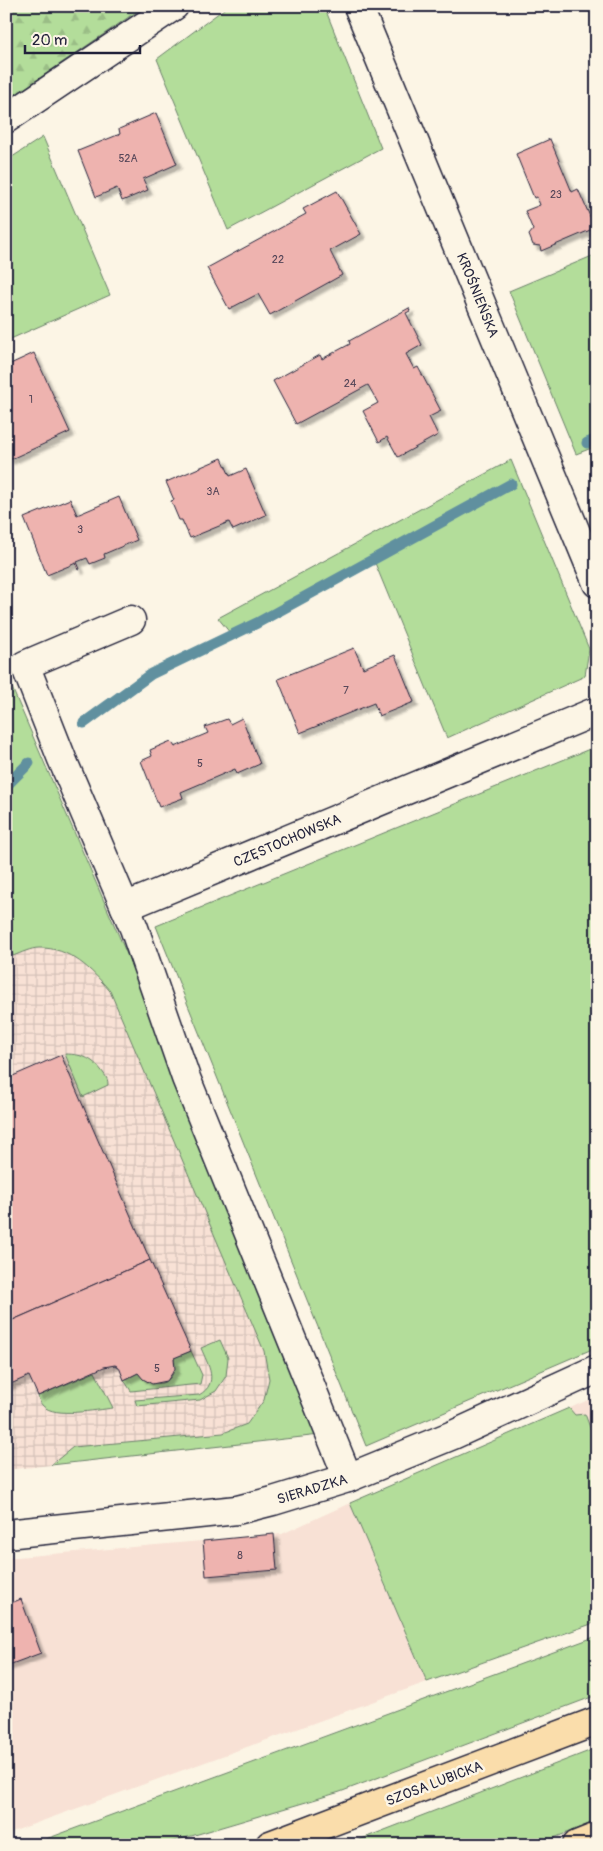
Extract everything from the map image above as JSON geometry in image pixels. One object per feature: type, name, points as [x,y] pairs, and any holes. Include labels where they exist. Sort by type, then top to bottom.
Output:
[{"type":"main road","name":"SZOSA LUBICKA","points":[[270,1845],[597,1721]]},
{"type":"main road","points":[[577,1845],[597,1837]]},
{"type":"street","points":[[6,119],[174,6]]},
{"type":"street","name":"KROŚNIEŃSKA","points":[[358,6],[597,583]]},
{"type":"street","points":[[131,620],[25,665],[62,759],[134,928],[186,1078],[348,1478]]},
{"type":"street","name":"CZĘSTOCHOWSKA","points":[[125,907],[597,711]]},
{"type":"street","name":"SIERADZKA","points":[[6,1534],[237,1510],[291,1496],[348,1478],[453,1434],[597,1369]]},
{"type":"shaded area","points":[[46,768],[320,1435],[6,1470],[6,819]]},
{"type":"shaded area","points":[[597,1396],[597,1525],[550,1417]]},
{"type":"shaded area","points":[[350,1503],[427,1682],[6,1834],[6,1558],[282,1534]]},
{"type":"green space","points":[[6,6],[145,6],[6,101]]},
{"type":"green space","points":[[228,6],[324,6],[381,148],[228,230],[157,59]]},
{"type":"green space","points":[[43,137],[110,295],[6,341],[6,161]]},
{"type":"green space","points":[[597,254],[597,446],[576,454],[509,291]]},
{"type":"green space","points":[[511,460],[589,649],[585,676],[447,738],[375,563],[235,639],[218,618]]},
{"type":"green space","points":[[6,674],[141,987],[320,1435],[51,1465],[73,1447],[223,1433],[247,1424],[264,1400],[269,1379],[264,1351],[110,991],[88,968],[61,951],[39,948],[13,956],[6,939]]},
{"type":"green space","points":[[597,746],[597,1347],[366,1446],[156,926]]},
{"type":"green space","points":[[65,1054],[88,1058],[105,1075],[108,1085],[83,1097]]},
{"type":"green space","points":[[220,1340],[228,1358],[226,1376],[216,1391],[200,1400],[137,1406],[135,1400],[199,1395],[209,1385],[211,1379],[209,1367],[201,1348]]},
{"type":"green space","points":[[191,1351],[202,1375],[200,1384],[131,1391],[124,1380],[138,1373],[151,1383],[158,1384],[164,1382],[173,1374],[175,1367],[174,1358]]},
{"type":"green space","points":[[95,1372],[113,1408],[57,1412],[49,1410],[40,1403],[38,1396]]},
{"type":"green space","points":[[569,1408],[575,1415],[585,1414],[597,1446],[597,1622],[427,1682],[350,1503]]},
{"type":"green space","points":[[597,1636],[597,1695],[340,1792],[161,1845],[30,1845]]},
{"type":"green space","points":[[597,1748],[597,1821],[536,1845],[346,1845]]},
{"type":"building","points":[[156,113],[177,164],[143,179],[148,190],[122,201],[117,188],[96,197],[78,151],[120,134],[119,129]]},
{"type":"building","points":[[550,139],[572,192],[578,189],[595,228],[541,251],[540,246],[533,245],[529,235],[533,230],[525,211],[540,205],[537,197],[534,198],[516,154]]},
{"type":"building","points":[[337,191],[361,234],[330,251],[342,275],[270,315],[258,294],[229,309],[207,268],[306,214],[303,209]]},
{"type":"building","points":[[409,308],[410,311],[406,313],[422,345],[406,354],[414,369],[418,367],[441,411],[429,417],[438,435],[398,457],[387,437],[379,442],[363,411],[378,403],[368,385],[296,424],[273,381],[320,355],[322,359],[350,344],[349,341]]},
{"type":"building","points":[[34,353],[70,432],[9,460],[6,453],[6,366]]},
{"type":"building","points":[[222,458],[230,476],[246,469],[266,515],[233,530],[229,522],[190,538],[182,520],[179,520],[171,501],[174,500],[166,482]]},
{"type":"building","points":[[119,497],[137,540],[104,554],[105,558],[90,564],[87,558],[77,562],[80,569],[78,570],[76,563],[47,575],[24,518],[70,499],[77,515]]},
{"type":"building","points":[[354,648],[363,668],[395,655],[414,702],[379,716],[374,703],[300,733],[278,679]]},
{"type":"building","points":[[242,718],[260,764],[237,774],[235,769],[181,792],[183,798],[159,807],[141,761],[152,756],[150,750],[171,741],[175,747],[208,733],[205,727],[227,719],[230,724]]},
{"type":"building","points":[[61,1055],[150,1260],[6,1323],[6,1079]]},
{"type":"building","points":[[150,1260],[191,1351],[174,1358],[175,1369],[167,1381],[152,1384],[143,1379],[138,1373],[124,1380],[119,1367],[115,1365],[104,1367],[38,1396],[29,1376],[6,1386],[6,1323]]},
{"type":"building","points":[[274,1534],[277,1570],[206,1576],[203,1541]]},
{"type":"building","points":[[21,1599],[41,1653],[6,1666],[6,1605]]},
{"type":"waterway","points":[[587,443],[597,439]]},
{"type":"waterway","points":[[84,723],[151,674],[257,623],[511,484]]},
{"type":"waterway","points":[[6,786],[29,763]]}]
